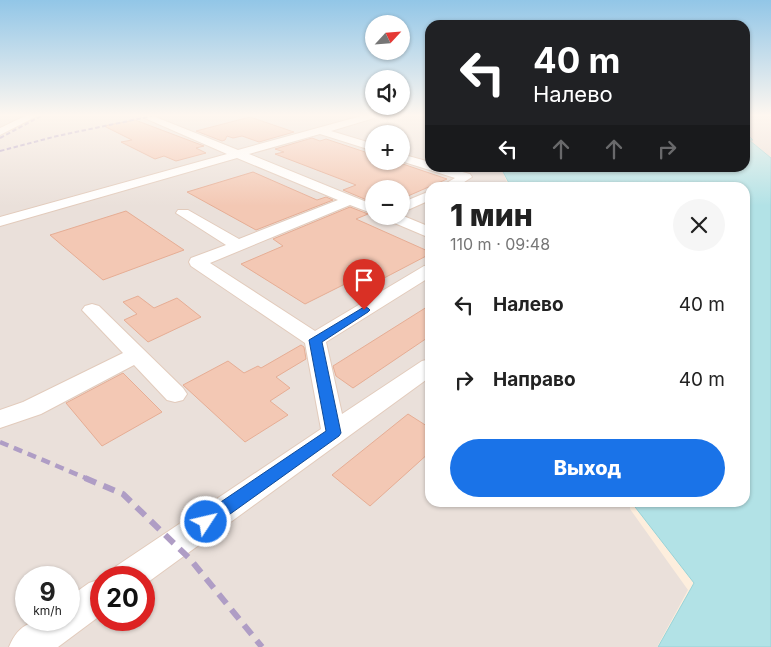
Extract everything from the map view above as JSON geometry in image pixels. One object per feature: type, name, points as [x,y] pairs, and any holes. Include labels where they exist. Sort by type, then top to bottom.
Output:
[{"type":"lane","points":[[217,146],[365,206]]},
{"type":"lane","points":[[0,222],[263,146]]},
{"type":"lane","points":[[410,159],[425,164]]},
{"type":"lane","points":[[449,172],[466,177],[456,182]]},
{"type":"lane","points":[[410,204],[425,197]]},
{"type":"lane","points":[[334,433],[315,340],[197,262],[350,200]]},
{"type":"lane","points":[[183,213],[238,245]]},
{"type":"lane","points":[[410,224],[425,231]]},
{"type":"lane","points":[[315,340],[425,273]]},
{"type":"lane","points":[[92,310],[176,394]]},
{"type":"lane","points":[[0,419],[32,408],[137,355]]},
{"type":"lane","points":[[143,566],[425,369]]},
{"type":"lane","points":[[27,647],[50,631]]},
{"type":"shaded area","points":[[0,146],[365,146],[365,170],[410,170],[410,146],[425,146],[425,172],[503,172],[507,182],[425,182],[425,507],[630,507],[688,590],[657,647],[0,647]]},
{"type":"shaded area","points":[[757,146],[771,146],[771,158]]},
{"type":"water","points":[[750,146],[757,146],[771,158],[771,647],[658,647],[694,583],[635,507],[750,507],[750,182],[508,182],[503,172],[750,172]]},
{"type":"building","points":[[129,146],[203,146],[196,148],[206,153],[176,161],[164,156],[155,159]]},
{"type":"building","points":[[284,146],[348,146],[365,152],[365,170],[410,170],[410,166],[447,179],[440,182],[425,182],[425,189],[410,195],[410,180],[365,180],[365,199],[343,190],[356,185],[275,154],[284,152],[275,149]]},
{"type":"building","points":[[253,172],[317,200],[326,197],[333,200],[256,230],[187,192]]},
{"type":"building","points":[[350,207],[365,213],[365,215],[356,219],[365,223],[365,225],[369,225],[425,250],[425,257],[365,288],[351,281],[305,304],[241,264],[283,246],[273,239]]},
{"type":"building","points":[[126,211],[184,250],[103,280],[50,235]]},
{"type":"building","points":[[138,296],[154,308],[177,298],[201,317],[148,342],[124,320],[137,314],[123,302]]},
{"type":"building","points":[[425,308],[425,339],[353,388],[336,376],[333,366]]},
{"type":"building","points":[[301,345],[304,347],[306,359],[276,377],[290,388],[270,401],[288,415],[245,442],[183,385],[228,361],[244,373],[258,366],[261,368]]},
{"type":"building","points":[[123,373],[162,412],[102,446],[66,403]]},
{"type":"building","points":[[408,414],[425,425],[425,456],[370,506],[332,475]]},
{"type":"railway","points":[[0,151],[18,146]]},
{"type":"railway","points":[[0,442],[88,479]]},
{"type":"railway","points":[[85,478],[123,494],[190,559],[262,647]]},
{"type":"route","points":[[206,522],[334,433],[315,340],[364,310]]}]
